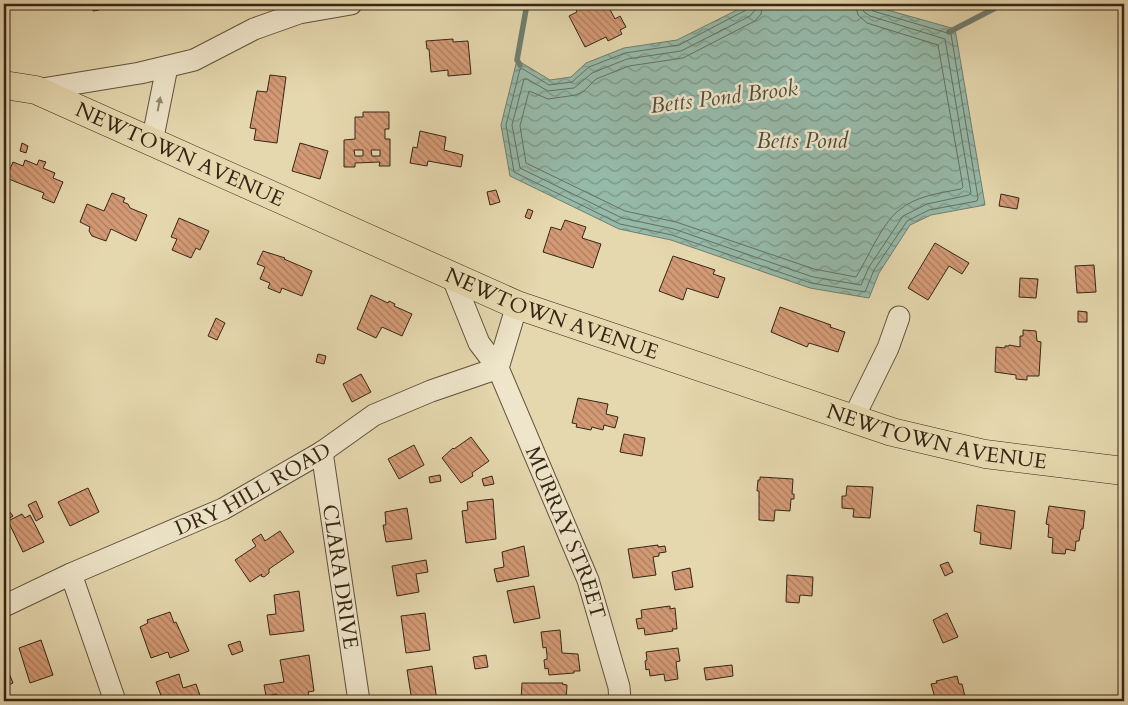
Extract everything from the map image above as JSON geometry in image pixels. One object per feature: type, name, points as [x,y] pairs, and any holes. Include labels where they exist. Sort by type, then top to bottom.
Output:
[{"type":"main road","name":"NEWTOWN AVENUE","points":[[4,85],[36,90],[517,305],[892,432],[986,454],[1124,471]]},
{"type":"street","points":[[36,90],[140,73],[194,60],[254,29],[299,13],[351,4]]},
{"type":"street","points":[[152,142],[167,67]]},
{"type":"street","name":"MURRAY STREET","points":[[452,276],[479,343],[498,368],[588,580],[618,687],[620,701]]},
{"type":"street","points":[[498,368],[517,305]]},
{"type":"street","points":[[853,419],[888,348],[899,317]]},
{"type":"street","name":"DRY HILL ROAD","points":[[4,606],[72,574],[223,509],[322,452],[374,415],[431,391],[498,368]]},
{"type":"street","name":"CLARA DRIVE","points":[[322,452],[359,701]]},
{"type":"street","points":[[72,574],[115,701]]},
{"type":"water","name":"Betts Pond","points":[[749,4],[866,4],[955,29],[985,205],[931,215],[910,225],[879,273],[869,298],[810,288],[671,240],[619,229],[510,176],[501,125],[517,60],[550,80],[571,77],[586,63],[624,48],[677,40]]},
{"type":"building","points":[[75,4],[110,4],[100,5],[99,10],[93,11],[93,8],[76,9]]},
{"type":"building","points":[[110,4],[130,4],[130,5],[111,8]]},
{"type":"building","points":[[601,4],[607,4],[615,19],[620,16],[626,27],[620,30],[622,34],[608,41],[606,37],[585,47],[569,16],[577,12],[576,9],[583,6],[585,9],[588,7],[589,10]]},
{"type":"building","points":[[453,39],[453,42],[468,41],[471,74],[448,76],[448,70],[431,72],[429,49],[427,49],[426,41]]},
{"type":"building","points":[[270,75],[286,77],[277,143],[254,140],[256,129],[250,128],[257,91],[267,92]]},
{"type":"building","points":[[363,112],[389,112],[389,129],[385,129],[385,139],[390,139],[390,166],[379,166],[380,162],[355,163],[355,167],[344,167],[344,140],[355,139],[355,117],[363,117]],"holes":[[[354,150],[363,150],[363,156],[355,156]],[[371,150],[380,150],[380,156],[372,156]]]},
{"type":"building","points":[[420,131],[446,137],[444,150],[463,155],[461,167],[428,161],[427,166],[410,163],[413,147],[417,148]]},
{"type":"building","points":[[22,143],[28,146],[26,153],[20,151]]},
{"type":"building","points":[[300,143],[328,151],[320,179],[292,171]]},
{"type":"building","points":[[25,160],[37,165],[39,160],[46,162],[43,168],[55,173],[53,178],[63,182],[54,203],[42,198],[44,193],[6,178],[13,162],[23,166]]},
{"type":"building","points":[[496,190],[500,202],[490,205],[487,192]]},
{"type":"building","points":[[112,193],[125,198],[123,202],[128,204],[130,208],[147,215],[136,241],[111,229],[106,241],[92,236],[89,231],[90,227],[80,222],[87,204],[104,211]]},
{"type":"building","points":[[1001,194],[1019,198],[1017,209],[999,206]]},
{"type":"building","points":[[528,209],[533,211],[530,219],[525,217]]},
{"type":"building","points":[[179,218],[209,231],[200,250],[196,248],[191,258],[172,250],[177,239],[171,237]]},
{"type":"building","points":[[565,220],[586,227],[582,238],[601,244],[593,268],[543,252],[551,227],[561,230]]},
{"type":"building","points":[[935,243],[969,263],[962,274],[949,266],[928,300],[908,288]]},
{"type":"building","points":[[263,251],[285,258],[312,271],[302,296],[282,288],[280,293],[268,288],[270,283],[260,279],[265,267],[257,264]]},
{"type":"building","points":[[673,256],[715,270],[713,274],[725,278],[718,298],[687,288],[683,300],[659,291]]},
{"type":"building","points":[[1094,265],[1096,292],[1077,293],[1075,266]]},
{"type":"building","points":[[1020,278],[1038,279],[1036,298],[1019,297]]},
{"type":"building","points":[[371,295],[388,303],[389,301],[395,304],[394,306],[412,314],[402,336],[382,327],[376,338],[357,329]]},
{"type":"building","points":[[780,307],[831,325],[830,327],[845,332],[838,352],[809,343],[807,347],[771,332]]},
{"type":"building","points":[[1078,311],[1087,312],[1087,322],[1078,322]]},
{"type":"building","points":[[216,318],[225,323],[217,340],[208,336]]},
{"type":"building","points":[[1023,330],[1036,331],[1037,341],[1041,342],[1039,376],[1027,376],[1027,380],[1016,379],[1016,375],[995,372],[996,347],[1005,348],[1005,346],[1009,345],[1020,347],[1020,336],[1023,336]]},
{"type":"building","points":[[318,354],[326,356],[324,364],[316,362]]},
{"type":"building","points":[[361,374],[371,392],[352,402],[343,384]]},
{"type":"building","points":[[578,398],[608,404],[606,414],[618,417],[615,428],[604,425],[603,430],[592,427],[591,430],[576,427],[577,424],[572,423]]},
{"type":"building","points":[[624,434],[645,438],[642,456],[620,452]]},
{"type":"building","points":[[471,437],[489,461],[472,473],[473,476],[461,483],[442,458],[453,448]]},
{"type":"building","points":[[414,445],[424,465],[399,479],[388,459]]},
{"type":"building","points":[[440,475],[441,481],[430,483],[429,477]]},
{"type":"building","points":[[492,476],[494,484],[484,486],[482,479]]},
{"type":"building","points":[[760,477],[793,479],[792,494],[794,494],[794,499],[791,499],[790,511],[775,510],[774,521],[759,520],[759,491],[757,491]]},
{"type":"building","points":[[847,486],[873,487],[870,518],[853,517],[854,509],[842,508],[842,496],[846,496]]},
{"type":"building","points":[[88,488],[99,512],[70,526],[58,502]]},
{"type":"building","points":[[493,499],[496,539],[466,543],[462,511],[468,510],[467,502]]},
{"type":"building","points":[[36,501],[43,517],[36,521],[28,505]]},
{"type":"building","points":[[977,505],[1015,511],[1011,549],[980,544],[981,533],[974,531]]},
{"type":"building","points":[[1049,506],[1085,511],[1083,529],[1081,529],[1079,541],[1076,541],[1075,551],[1066,549],[1065,554],[1052,553],[1053,538],[1048,537],[1049,525],[1046,524]]},
{"type":"building","points":[[407,508],[412,539],[386,542],[383,525],[386,525],[385,512]]},
{"type":"building","points":[[9,511],[13,516],[8,519],[5,514]]},
{"type":"building","points":[[22,514],[25,518],[30,515],[44,542],[23,552],[8,521]]},
{"type":"building","points":[[280,531],[294,552],[269,569],[269,573],[264,577],[261,576],[262,574],[250,582],[235,560],[256,546],[252,540],[261,534],[265,541]]},
{"type":"building","points":[[658,545],[658,547],[665,546],[666,552],[659,553],[659,556],[653,557],[656,575],[633,578],[628,549]]},
{"type":"building","points":[[524,546],[529,576],[497,582],[494,569],[504,567],[502,552]]},
{"type":"building","points":[[426,560],[428,572],[416,574],[419,592],[397,596],[392,566]]},
{"type":"building","points":[[948,562],[953,572],[945,576],[940,565]]},
{"type":"building","points":[[690,568],[693,587],[675,590],[672,572]]},
{"type":"building","points":[[787,575],[813,577],[812,596],[800,595],[799,603],[786,602]]},
{"type":"building","points":[[534,586],[540,618],[514,623],[507,591]]},
{"type":"building","points":[[299,591],[304,631],[270,635],[267,615],[276,614],[274,595]]},
{"type":"building","points":[[670,606],[670,609],[675,608],[677,629],[645,635],[644,628],[638,629],[636,619],[642,618],[641,610]]},
{"type":"building","points":[[170,612],[189,651],[170,658],[168,652],[151,658],[140,627],[148,623],[147,620]]},
{"type":"building","points":[[425,613],[430,650],[406,653],[401,616]]},
{"type":"building","points":[[947,613],[958,637],[943,643],[933,620]]},
{"type":"building","points":[[560,630],[562,653],[578,654],[580,671],[549,675],[548,668],[545,669],[544,660],[547,659],[547,655],[546,647],[543,648],[541,632]]},
{"type":"building","points":[[41,640],[53,675],[30,683],[19,648]]},
{"type":"building","points":[[240,641],[243,651],[232,655],[228,645]]},
{"type":"building","points":[[678,648],[680,661],[676,662],[678,679],[665,681],[664,674],[650,676],[649,669],[646,670],[646,652]]},
{"type":"building","points":[[309,655],[314,691],[308,692],[310,701],[278,701],[277,694],[266,696],[264,685],[284,682],[280,660]]},
{"type":"building","points":[[486,655],[488,667],[475,669],[473,657]]},
{"type":"building","points":[[4,661],[13,683],[4,687]]},
{"type":"building","points":[[732,665],[733,676],[706,680],[704,668]]},
{"type":"building","points":[[432,666],[437,701],[412,701],[407,670]]},
{"type":"building","points":[[179,674],[183,688],[196,684],[202,701],[163,701],[156,682]]},
{"type":"building","points":[[957,676],[959,684],[962,684],[966,701],[936,701],[931,684]]},
{"type":"building","points":[[522,683],[563,683],[567,685],[566,701],[521,701]]},
{"type":"waterway","name":"Betts Pond Brook","points":[[520,65],[517,60],[527,4]]},
{"type":"waterway","name":"Betts Pond Brook","points":[[949,32],[1003,4]]}]
